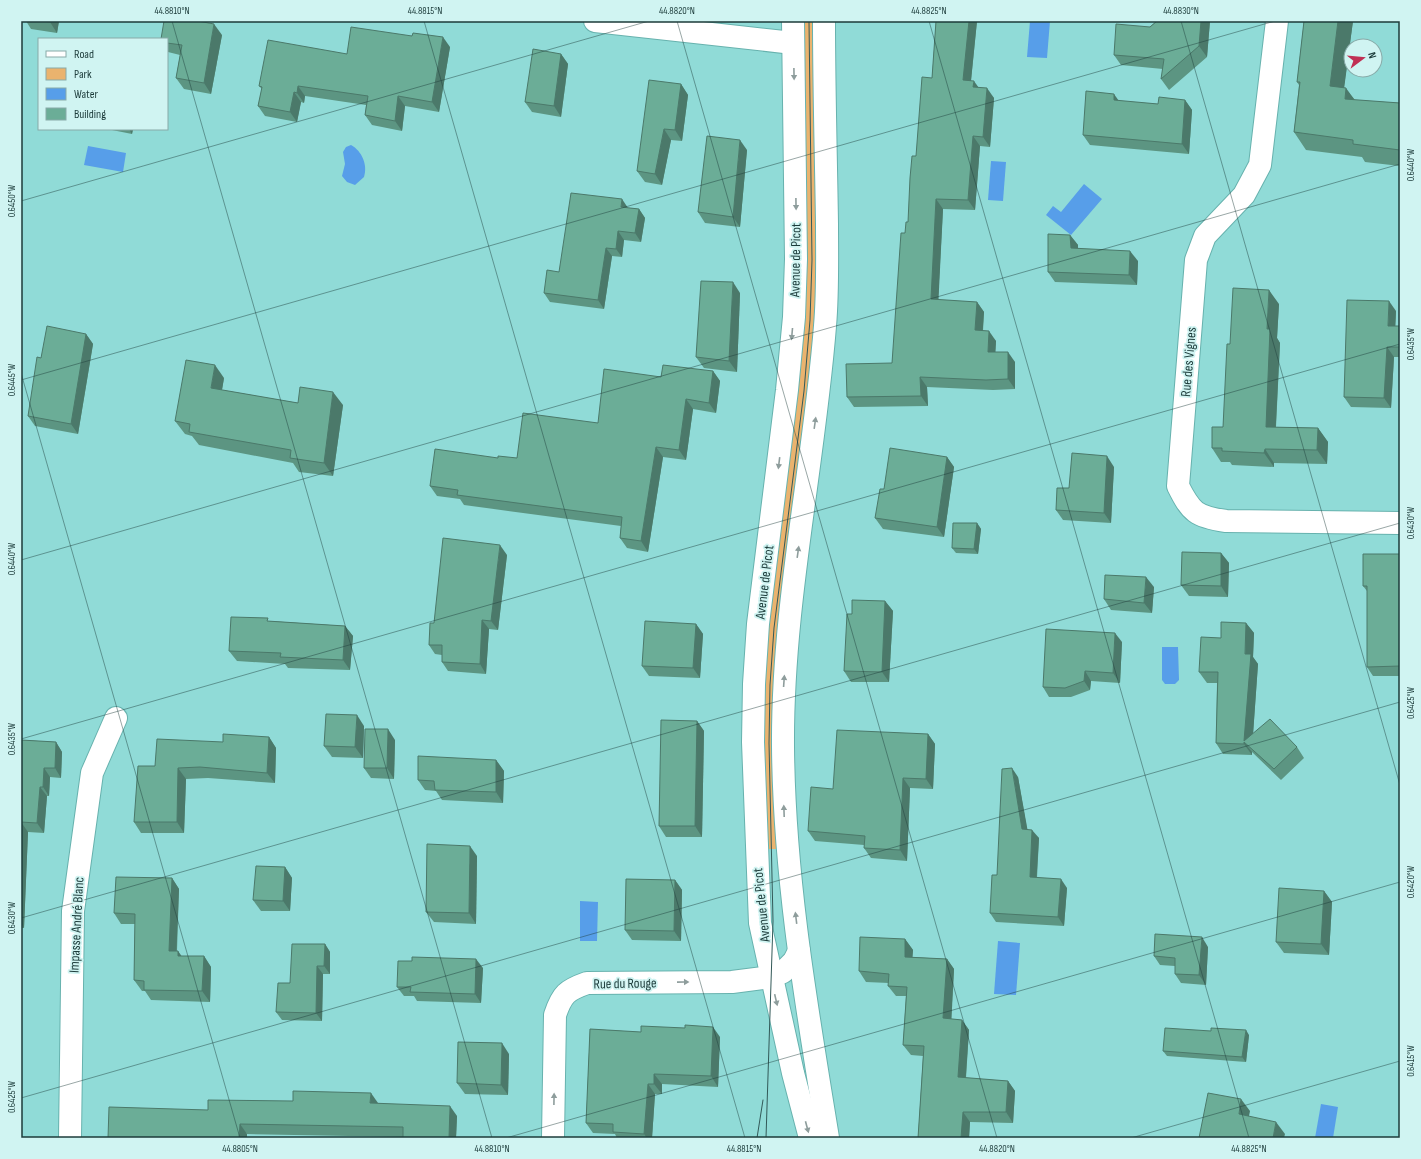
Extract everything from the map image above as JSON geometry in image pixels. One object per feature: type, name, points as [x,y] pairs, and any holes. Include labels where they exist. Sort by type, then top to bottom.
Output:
[{"type":"street","points":[[595,21],[793,43]]},
{"type":"street","name":"Avenue de Picot","points":[[793,21],[796,259],[794,317],[787,390],[758,624],[754,684],[753,742],[759,912],[771,977],[793,1073],[810,1138]]},
{"type":"street","points":[[824,21],[827,254],[826,321],[820,390],[788,632],[784,688],[783,744],[785,824],[799,951],[828,1138]]},
{"type":"street","name":"Rue des Vignes","points":[[1277,21],[1260,165],[1244,195],[1205,236],[1196,260],[1178,486],[1189,507],[1206,518],[1226,520],[1400,523]]},
{"type":"street","name":"Impasse André Blanc","points":[[70,1138],[73,911],[92,773],[116,718]]},
{"type":"street","name":"Rue du Rouge","points":[[553,1138],[556,1015],[560,1000],[570,989],[587,983],[732,982],[771,977],[783,972],[794,961],[799,951]]},
{"type":"green space","points":[[802,21],[815,21],[816,320],[777,849],[764,849],[761,743]]},
{"type":"water","points":[[1030,21],[1050,21],[1047,58],[1027,57]]},
{"type":"water","points":[[351,145],[358,151],[365,163],[364,177],[355,185],[347,182],[342,176],[345,164],[343,152],[346,147]]},
{"type":"water","points":[[88,146],[126,153],[123,172],[84,165]]},
{"type":"water","points":[[991,161],[1006,162],[1003,201],[988,200]]},
{"type":"water","points":[[1084,184],[1102,199],[1071,235],[1046,215],[1053,206],[1061,212]]},
{"type":"water","points":[[1162,647],[1178,647],[1179,680],[1175,684],[1165,684],[1162,680]]},
{"type":"water","points":[[580,901],[598,902],[597,941],[580,941]]},
{"type":"water","points":[[998,941],[1020,943],[1016,995],[994,994]]},
{"type":"water","points":[[1321,1104],[1338,1107],[1333,1138],[1315,1138]]},
{"type":"building","points":[[164,21],[198,21],[214,24],[204,83],[176,78],[182,45],[168,43],[168,38],[161,38]]},
{"type":"building","points":[[936,21],[969,21],[963,80],[974,81],[973,87],[987,88],[983,137],[973,136],[968,200],[936,199],[931,299],[977,302],[975,330],[989,331],[988,352],[1008,352],[1008,379],[986,380],[920,377],[921,396],[847,397],[846,364],[892,363],[901,233],[905,233],[906,222],[908,222],[912,156],[916,156],[922,77],[932,78]]},
{"type":"building","points":[[1157,21],[1201,21],[1199,46],[1161,79],[1164,59],[1114,55],[1116,24],[1150,27]]},
{"type":"building","points":[[1304,21],[1338,21],[1330,86],[1346,88],[1345,99],[1400,103],[1400,150],[1353,144],[1353,140],[1294,132],[1300,82],[1297,82]]},
{"type":"building","points":[[351,27],[412,36],[413,33],[443,37],[432,102],[398,96],[395,121],[365,115],[368,96],[298,86],[297,93],[294,92],[290,112],[258,106],[262,87],[259,86],[268,40],[347,54]]},
{"type":"building","points":[[533,49],[561,54],[554,106],[525,102]]},
{"type":"building","points":[[649,80],[681,84],[675,130],[664,129],[655,174],[637,171]]},
{"type":"building","points":[[1086,91],[1114,94],[1114,100],[1158,104],[1159,97],[1185,100],[1182,144],[1083,135]]},
{"type":"building","points":[[707,136],[740,140],[733,217],[698,212]]},
{"type":"building","points":[[571,193],[622,199],[621,207],[639,209],[635,233],[618,231],[616,249],[606,248],[598,300],[544,293],[547,270],[559,272]]},
{"type":"building","points":[[1048,234],[1070,235],[1071,248],[1130,251],[1129,275],[1048,272]]},
{"type":"building","points":[[701,281],[733,282],[729,361],[696,357]]},
{"type":"building","points":[[1233,288],[1269,290],[1267,329],[1270,329],[1266,427],[1318,428],[1317,450],[1265,449],[1264,453],[1222,451],[1222,448],[1212,448],[1212,427],[1223,427],[1227,344],[1230,344]]},
{"type":"building","points":[[1347,300],[1389,301],[1388,326],[1400,326],[1400,347],[1387,347],[1384,398],[1344,397]]},
{"type":"building","points":[[47,326],[86,334],[71,424],[28,416],[37,357],[41,358]]},
{"type":"building","points":[[186,360],[215,365],[211,388],[298,403],[300,387],[333,392],[324,463],[290,458],[291,450],[189,432],[190,424],[175,421]]},
{"type":"building","points":[[663,365],[713,371],[709,403],[686,399],[679,450],[656,447],[641,541],[620,538],[622,517],[457,495],[458,490],[430,486],[435,449],[498,458],[498,456],[517,458],[523,413],[598,423],[604,369],[661,377]]},
{"type":"building","points":[[890,448],[947,457],[937,527],[875,518],[880,489],[884,489]]},
{"type":"building","points":[[1072,453],[1107,456],[1104,513],[1056,510],[1057,488],[1069,488]]},
{"type":"building","points":[[953,523],[977,523],[974,549],[952,548]]},
{"type":"building","points":[[443,538],[500,545],[491,621],[482,620],[480,664],[442,662],[442,645],[429,645],[430,623],[434,623]]},
{"type":"building","points":[[1182,552],[1221,553],[1221,586],[1181,585]]},
{"type":"building","points":[[1363,554],[1400,554],[1400,666],[1367,667],[1367,586],[1363,586]]},
{"type":"building","points":[[1105,575],[1146,577],[1144,603],[1104,599]]},
{"type":"building","points":[[852,600],[885,601],[882,672],[844,671],[847,614],[852,614]]},
{"type":"building","points":[[231,617],[268,618],[267,621],[345,626],[343,660],[280,657],[281,653],[229,651]]},
{"type":"building","points":[[645,621],[696,624],[693,668],[642,666]]},
{"type":"building","points":[[1221,622],[1246,623],[1245,654],[1251,654],[1244,741],[1270,719],[1297,747],[1274,769],[1244,742],[1244,744],[1216,743],[1218,672],[1199,672],[1201,637],[1221,638]]},
{"type":"building","points":[[1046,629],[1115,633],[1113,673],[1085,671],[1084,681],[1065,688],[1043,687]]},
{"type":"building","points":[[326,714],[357,715],[355,747],[324,746]]},
{"type":"building","points":[[661,720],[697,721],[695,826],[659,826]]},
{"type":"building","points":[[365,729],[388,729],[387,768],[364,768]]},
{"type":"building","points":[[837,730],[928,734],[926,779],[903,778],[900,850],[864,848],[865,836],[808,831],[811,787],[833,789]]},
{"type":"building","points":[[223,734],[269,737],[267,773],[200,767],[178,768],[177,822],[134,822],[138,766],[155,766],[157,739],[223,742]]},
{"type":"building","points":[[21,740],[56,742],[55,768],[44,768],[43,787],[40,787],[37,823],[21,822]]},
{"type":"building","points":[[418,756],[496,760],[496,792],[435,790],[434,781],[418,780]]},
{"type":"building","points":[[1012,768],[1022,829],[1032,830],[1030,877],[1061,879],[1058,917],[990,913],[992,875],[997,875],[1002,769]]},
{"type":"building","points":[[427,844],[470,846],[469,913],[426,912]]},
{"type":"building","points":[[256,866],[285,867],[283,901],[253,900]]},
{"type":"building","points":[[116,877],[172,878],[169,951],[178,951],[178,956],[204,956],[202,991],[144,990],[144,981],[134,980],[135,914],[114,913]]},
{"type":"building","points":[[626,879],[675,880],[674,931],[625,930]]},
{"type":"building","points":[[1279,888],[1324,891],[1321,944],[1276,942]]},
{"type":"building","points":[[1155,934],[1202,937],[1199,975],[1175,974],[1175,958],[1154,956]]},
{"type":"building","points":[[860,937],[905,939],[905,957],[947,959],[943,1018],[962,1020],[958,1077],[1008,1081],[1006,1112],[963,1112],[961,1138],[918,1138],[924,1046],[903,1045],[907,987],[888,986],[889,974],[859,971]]},
{"type":"building","points":[[292,944],[325,944],[324,966],[317,966],[316,1013],[276,1012],[278,983],[290,983]]},
{"type":"building","points":[[412,957],[476,959],[475,994],[410,992],[411,987],[397,987],[398,961],[412,961]]},
{"type":"building","points":[[685,1025],[713,1027],[711,1076],[654,1074],[654,1084],[648,1084],[644,1134],[613,1132],[613,1124],[586,1123],[590,1029],[641,1032],[641,1026],[685,1028]]},
{"type":"building","points":[[1165,1028],[1211,1031],[1211,1028],[1246,1030],[1242,1057],[1163,1051]]},
{"type":"building","points":[[458,1042],[502,1043],[501,1085],[457,1083]]},
{"type":"building","points":[[293,1091],[371,1093],[370,1103],[450,1106],[449,1138],[403,1138],[403,1127],[240,1124],[239,1138],[108,1138],[109,1107],[208,1110],[208,1100],[293,1101]]},
{"type":"building","points":[[1208,1093],[1241,1099],[1239,1114],[1276,1122],[1273,1138],[1199,1138]]},
{"type":"tram line","points":[[766,1138],[773,921],[769,743],[770,685],[774,628],[804,391],[810,320],[812,260],[809,21]]},
{"type":"tram line","points":[[757,1138],[763,1100]]}]
